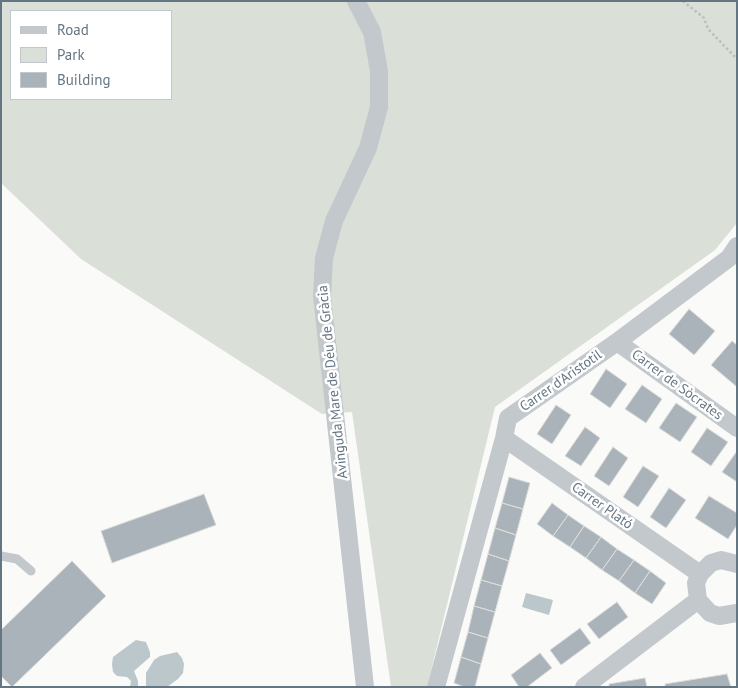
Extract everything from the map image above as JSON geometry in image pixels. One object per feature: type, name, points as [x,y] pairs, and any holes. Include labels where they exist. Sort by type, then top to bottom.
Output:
[{"type":"street","name":"Avinguda Mare de Déu de Gràcia","points":[[356,1],[372,32],[379,71],[379,107],[368,148],[334,221],[324,258],[322,296],[365,687]]},
{"type":"street","name":"Carrer d'Aristotil","points":[[436,687],[508,418],[617,342],[729,258],[737,246]]},
{"type":"street","name":"Carrer de Sòcrates","points":[[617,342],[737,428]]},
{"type":"street","name":"Carrer Plató","points":[[504,438],[700,574]]},
{"type":"street","points":[[736,618],[710,613],[698,600],[696,583],[700,574],[711,563],[721,560],[737,564]]},
{"type":"street","points":[[585,686],[698,600]]},
{"type":"lane","points":[[1,556],[17,559],[31,571]]},
{"type":"path","points":[[683,1],[704,18],[708,29],[737,59]]},
{"type":"green space","points":[[1,1],[737,1],[737,223],[715,250],[495,407],[427,687],[391,687],[352,412],[322,414],[81,259],[1,183]]},
{"type":"shaded area","points":[[526,593],[553,600],[549,615],[522,607]]},
{"type":"shaded area","points":[[136,640],[146,642],[150,657],[134,671],[138,687],[130,687],[131,681],[127,677],[117,676],[113,672],[112,664],[113,657]]},
{"type":"shaded area","points":[[177,652],[184,664],[183,673],[178,679],[167,687],[146,687],[146,673],[154,660],[160,656]]},
{"type":"building","points":[[689,309],[715,331],[694,355],[669,334]]},
{"type":"building","points":[[732,341],[737,345],[737,387],[711,365]]},
{"type":"building","points":[[606,369],[627,384],[610,408],[590,394]]},
{"type":"building","points":[[642,385],[662,399],[646,423],[625,409]]},
{"type":"building","points":[[676,403],[697,417],[680,442],[659,428]]},
{"type":"building","points":[[556,405],[571,415],[552,444],[537,434]]},
{"type":"building","points":[[585,427],[600,438],[581,466],[565,456]]},
{"type":"building","points":[[707,428],[728,442],[711,466],[691,452]]},
{"type":"building","points":[[613,447],[628,458],[609,486],[594,476]]},
{"type":"building","points":[[737,451],[737,482],[722,472]]},
{"type":"building","points":[[643,466],[659,476],[638,507],[623,497]]},
{"type":"building","points":[[509,477],[530,483],[523,509],[502,503]]},
{"type":"building","points":[[669,488],[686,500],[666,528],[650,517]]},
{"type":"building","points":[[204,494],[216,525],[112,563],[101,531]]},
{"type":"building","points":[[709,496],[737,513],[737,525],[728,539],[695,518]]},
{"type":"building","points":[[502,503],[523,509],[516,535],[495,528]]},
{"type":"building","points":[[552,503],[568,515],[553,536],[537,524]]},
{"type":"building","points":[[568,515],[584,526],[570,547],[553,536]]},
{"type":"building","points":[[584,526],[601,537],[586,558],[570,547]]},
{"type":"building","points":[[495,528],[516,535],[509,561],[488,554]]},
{"type":"building","points":[[601,537],[617,549],[602,570],[586,558]]},
{"type":"building","points":[[617,549],[634,560],[619,581],[602,570]]},
{"type":"building","points":[[488,554],[509,561],[502,586],[481,580]]},
{"type":"building","points":[[634,560],[650,571],[635,593],[619,581]]},
{"type":"building","points":[[72,561],[106,596],[12,687],[1,676],[1,630]]},
{"type":"building","points":[[650,571],[666,583],[652,604],[635,593]]},
{"type":"building","points":[[481,580],[502,586],[495,612],[474,606]]},
{"type":"building","points":[[617,602],[628,617],[599,639],[587,624]]},
{"type":"building","points":[[474,606],[495,612],[488,638],[468,632]]},
{"type":"building","points":[[580,628],[591,643],[561,665],[550,650]]},
{"type":"building","points":[[468,632],[488,638],[481,664],[461,657]]},
{"type":"building","points":[[540,653],[552,668],[527,687],[519,687],[511,675]]},
{"type":"building","points":[[461,657],[481,664],[475,687],[464,687],[454,683]]},
{"type":"building","points":[[727,674],[731,687],[665,687],[665,684]]},
{"type":"building","points":[[645,678],[647,687],[609,687],[609,684]]}]
